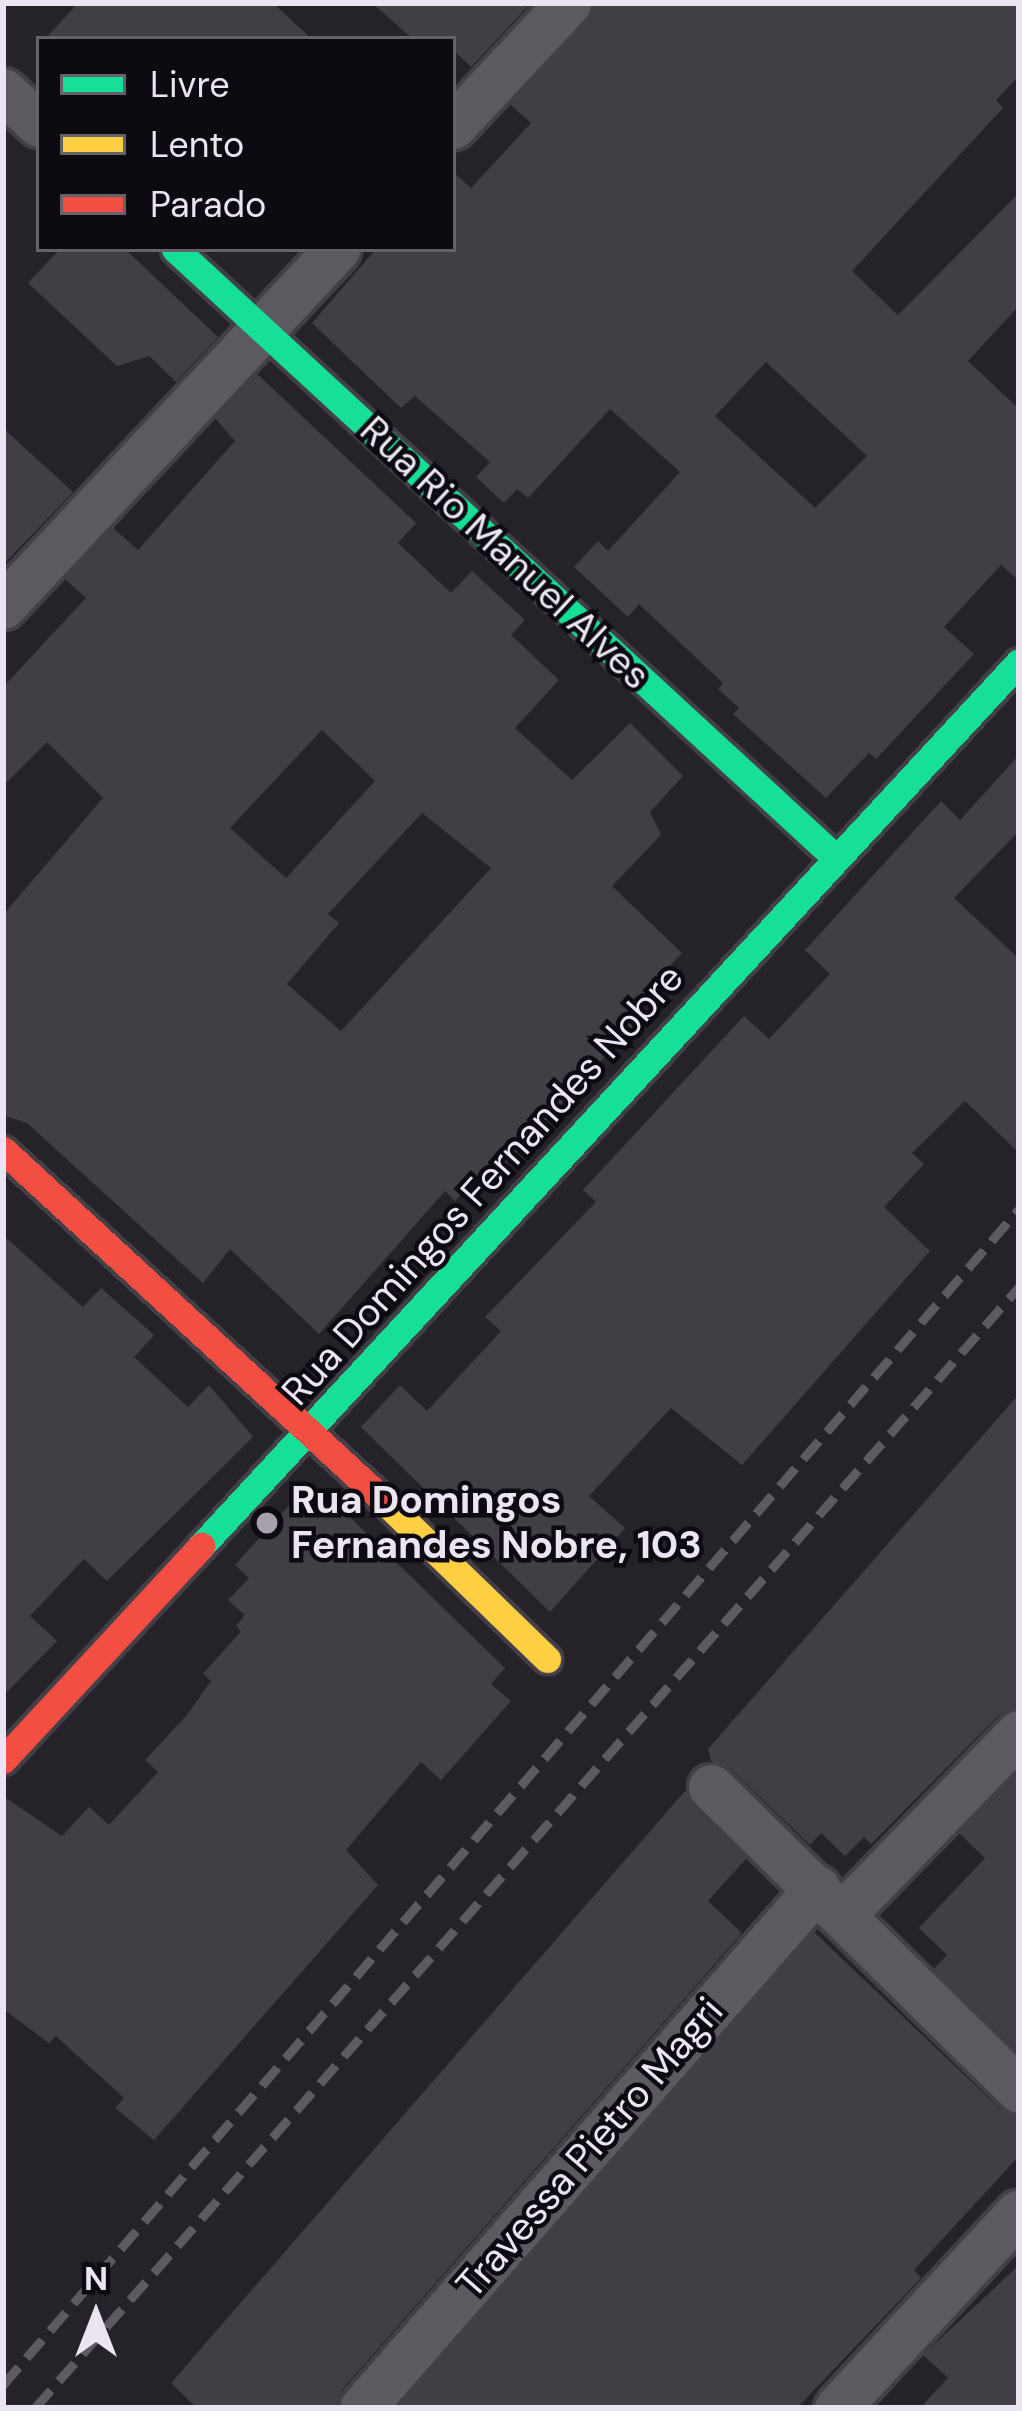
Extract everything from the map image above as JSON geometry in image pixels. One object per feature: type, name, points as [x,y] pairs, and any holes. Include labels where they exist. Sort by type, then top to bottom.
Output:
[{"type":"street","points":[[456,123],[568,3]]},
{"type":"street","points":[[3,91],[36,121]]},
{"type":"street","name":"Rua Rio Manuel Alves","points":[[178,252],[836,858]]},
{"type":"street","points":[[3,606],[334,252]]},
{"type":"street","name":"Rua Domingos Fernandes Nobre","points":[[3,1760],[1019,662]]},
{"type":"street","points":[[3,1150],[312,1430],[548,1659]]},
{"type":"street","name":"Travessa Pietro Magri","points":[[362,2408],[830,1901],[1019,1732]]},
{"type":"street","points":[[711,1786],[1019,2090]]},
{"type":"street","points":[[837,2408],[1019,2212]]},
{"type":"building","points":[[78,3],[273,3],[309,36],[48,36]]},
{"type":"building","points":[[372,3],[531,3],[471,67],[456,53],[456,36],[410,36]]},
{"type":"building","points":[[594,3],[1019,3],[1019,76],[996,100],[1003,108],[852,271],[898,315],[1019,193],[1019,306],[968,361],[1019,409],[1019,581],[1001,565],[944,627],[974,654],[876,759],[869,753],[826,798],[733,714],[739,708],[718,689],[723,683],[639,604],[628,617],[574,567],[598,541],[608,551],[680,472],[610,409],[528,498],[517,489],[504,503],[476,477],[490,462],[415,396],[401,408],[312,323],[373,252],[456,252],[456,175],[471,188],[531,123],[510,104],[588,21]],"holes":[[[766,362],[867,456],[815,508],[715,416]]]},
{"type":"building","points":[[57,252],[128,252],[218,337],[176,382],[149,356],[117,366],[28,283]]},
{"type":"building","points":[[257,374],[416,523],[398,543],[451,593],[472,571],[525,620],[511,635],[559,680],[515,728],[572,780],[630,723],[683,776],[650,812],[661,835],[612,886],[682,953],[626,1014],[636,1023],[497,1174],[487,1166],[455,1201],[445,1191],[319,1334],[230,1249],[203,1283],[27,1123],[3,1115],[3,915],[103,798],[47,742],[3,786],[3,687],[86,598],[65,579],[113,528],[138,550],[235,441],[215,418]],"holes":[[[322,730],[375,781],[286,878],[230,828]],[[422,813],[491,868],[341,1031],[287,984],[339,923],[328,914]]]},
{"type":"building","points":[[3,428],[73,492],[3,565]]},
{"type":"building","points":[[1019,755],[1019,831],[954,898],[1019,959],[1019,1153],[965,1101],[912,1153],[924,1164],[884,1207],[930,1251],[742,1465],[671,1408],[589,1496],[625,1528],[550,1612],[361,1427],[400,1385],[427,1411],[501,1331],[485,1317],[596,1202],[583,1190],[744,1016],[769,1039],[830,974],[805,950],[941,801],[960,820]]},
{"type":"building","points":[[3,1235],[83,1307],[101,1288],[154,1335],[134,1357],[188,1407],[209,1385],[253,1437],[107,1581],[84,1559],[30,1616],[57,1641],[3,1696]]},
{"type":"building","points":[[1019,1394],[1019,1707],[1000,1714],[871,1844],[864,1837],[845,1856],[821,1833],[810,1845],[730,1768],[711,1761],[708,1749]]},
{"type":"building","points":[[329,1497],[505,1668],[491,1684],[511,1701],[441,1780],[421,1762],[346,1850],[378,1885],[154,2140],[115,2108],[124,2098],[56,2036],[49,2043],[3,2009],[3,1796],[62,1836],[89,1807],[109,1825],[158,1772],[145,1760],[187,1715],[211,1681],[203,1674],[241,1631],[236,1626],[245,1615],[228,1600],[249,1578],[235,1565],[295,1499]]},
{"type":"building","points":[[1019,1772],[1019,2052],[934,1969],[947,1955],[919,1928],[985,1858],[959,1833]]},
{"type":"building","points":[[685,1791],[746,1859],[708,1901],[742,1933],[342,2390],[336,2408],[197,2408],[171,2383]]},
{"type":"building","points":[[814,1932],[1000,2109],[1019,2116],[1019,2156],[914,2270],[921,2278],[797,2408],[398,2408]]},
{"type":"building","points":[[1019,2265],[1019,2408],[920,2408],[948,2378],[923,2355]]},
{"type":"railway","points":[[3,2385],[1019,1209]]},
{"type":"railway","points":[[35,2408],[1019,1287]]},
{"type":"traffic: fast","points":[[178,252],[836,858]]},
{"type":"traffic: fast","points":[[201,1546],[1019,662]]},
{"type":"traffic: slow","points":[[382,1499],[547,1659]]},
{"type":"traffic: jam","points":[[3,1150],[382,1499]]},
{"type":"traffic: jam","points":[[3,1760],[201,1546]]},
{"type":"place","name":"Rua Domingos Fernandes Nobre, 103","points":[[267,1523]]}]
